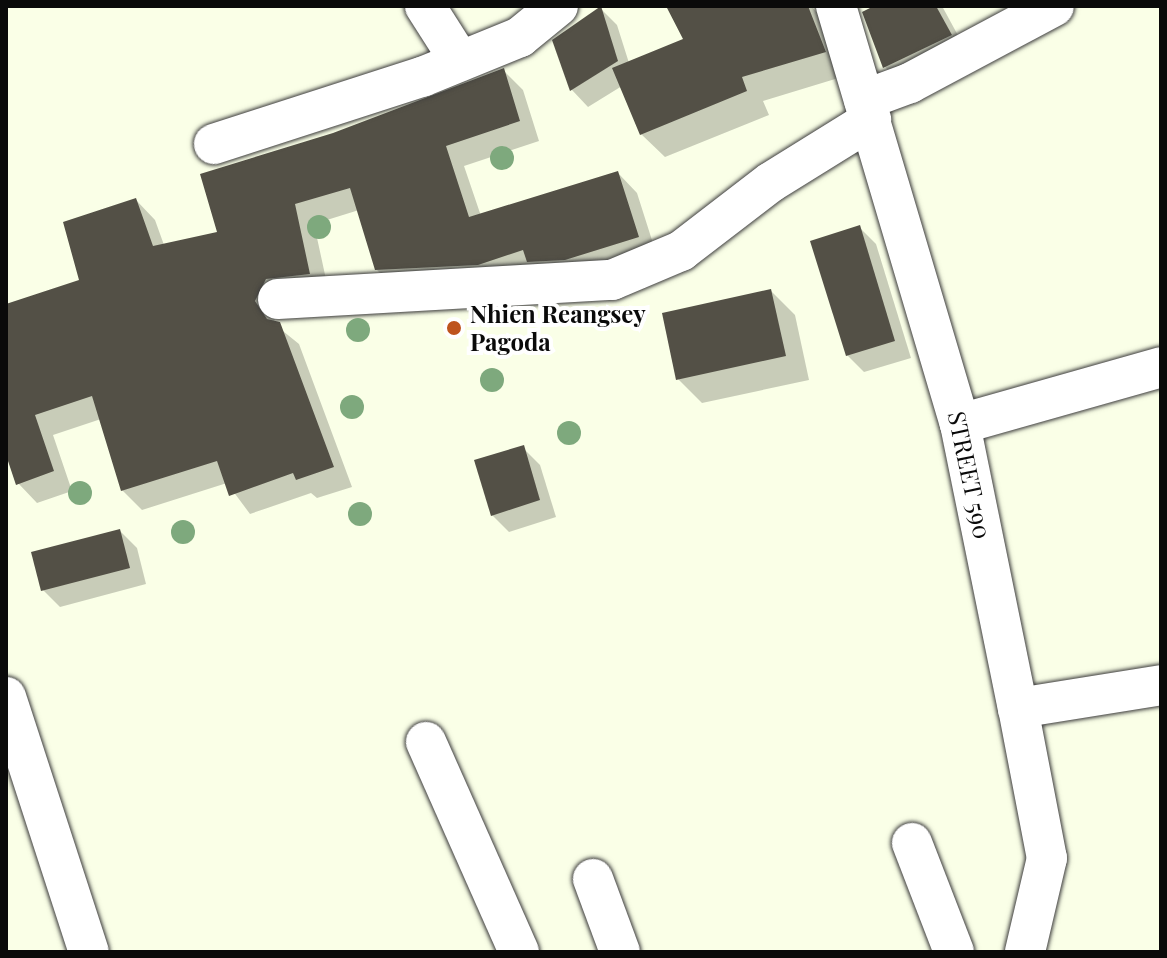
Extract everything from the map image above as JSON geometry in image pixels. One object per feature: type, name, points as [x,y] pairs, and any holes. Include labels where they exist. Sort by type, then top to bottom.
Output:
[{"type":"street","points":[[425,6],[460,61]]},
{"type":"street","points":[[214,144],[460,61],[520,37],[558,6]]},
{"type":"street","name":"STREET 590","points":[[836,6],[960,424],[1018,708],[1047,858],[1025,952]]},
{"type":"street","points":[[278,299],[612,280],[681,251],[868,110],[910,83],[1054,6]]},
{"type":"street","points":[[960,424],[1161,367]]},
{"type":"street","points":[[1018,708],[1161,685]]},
{"type":"street","points":[[6,697],[89,952]]},
{"type":"street","points":[[426,742],[519,952]]},
{"type":"street","points":[[912,843],[954,952]]},
{"type":"street","points":[[593,879],[620,952]]},
{"type":"building","points":[[601,6],[618,61],[570,91],[552,40]]},
{"type":"building","points":[[666,6],[808,6],[826,52],[742,77],[747,91],[640,135],[612,68],[683,39]]},
{"type":"building","points":[[874,6],[936,6],[952,35],[883,68],[862,12]]},
{"type":"building","points":[[504,68],[520,121],[446,146],[469,217],[618,171],[639,237],[565,260],[527,262],[523,250],[478,265],[375,270],[350,188],[295,204],[310,274],[266,279],[255,301],[267,319],[280,322],[334,467],[296,480],[293,473],[229,496],[217,461],[121,491],[92,396],[35,415],[54,471],[16,485],[6,455],[6,304],[79,280],[63,222],[136,198],[153,246],[217,232],[200,174],[333,133]]},
{"type":"building","points":[[860,225],[895,341],[846,356],[810,241]]},
{"type":"building","points":[[771,289],[786,356],[676,380],[662,313]]},
{"type":"building","points":[[524,445],[540,500],[491,516],[474,460]]},
{"type":"building","points":[[120,529],[130,568],[41,591],[31,552]]},
{"type":"place","name":"Nhien Reangsey Pagoda","points":[[454,328]]}]
